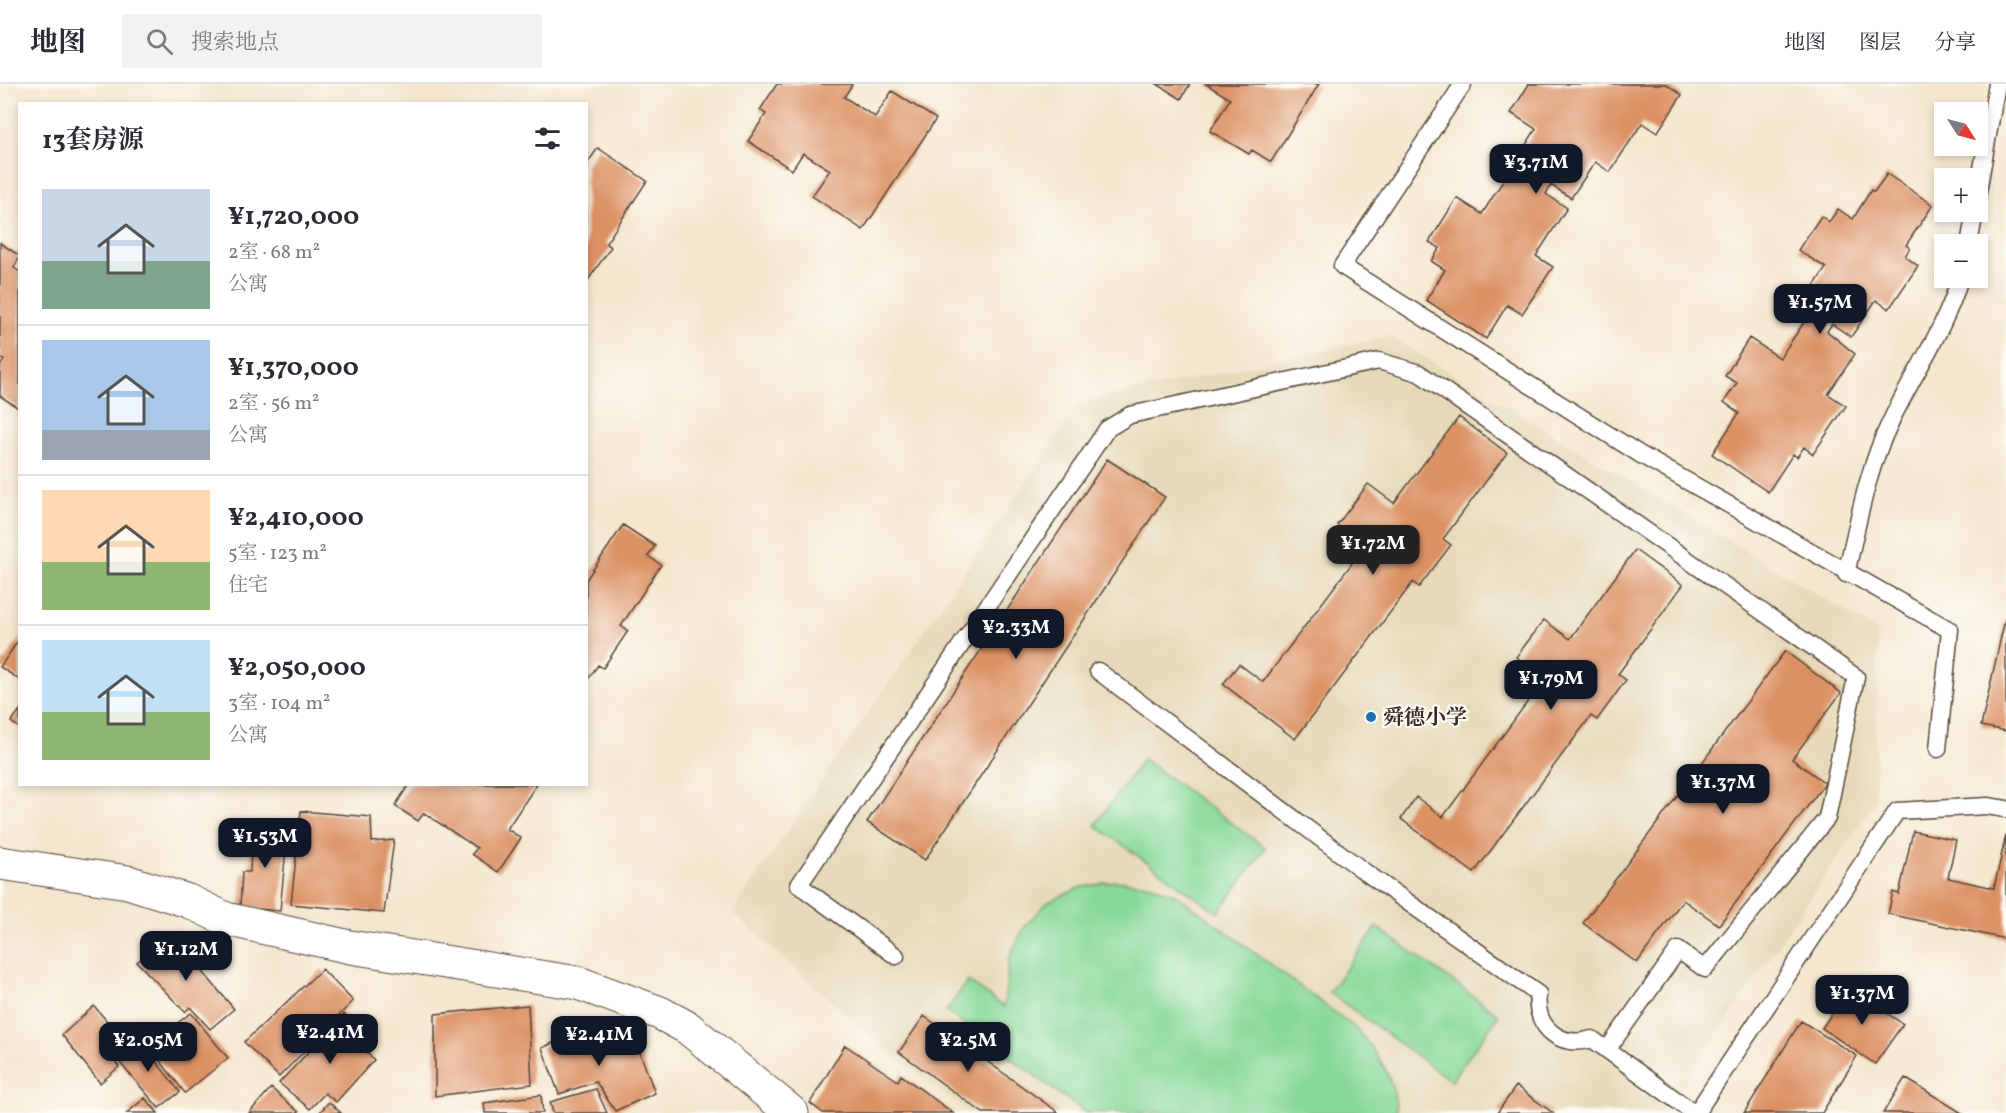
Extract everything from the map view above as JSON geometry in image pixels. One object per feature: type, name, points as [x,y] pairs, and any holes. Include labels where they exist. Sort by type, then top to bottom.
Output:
[{"type":"street","points":[[0,863],[128,882],[188,902],[226,919],[350,947],[578,983],[660,1012],[688,1028],[792,1113]]},
{"type":"lane","points":[[1463,84],[1342,266],[1641,455],[1846,574],[1950,630],[1938,749]]},
{"type":"lane","points":[[1982,168],[1996,84]]},
{"type":"lane","points":[[1846,574],[1870,473],[1890,423],[1927,356],[1957,288]]},
{"type":"lane","points":[[896,956],[799,885],[1107,429],[1130,415],[1378,361],[1419,373],[1856,677],[1827,818],[1706,969],[1678,950],[1607,1050]]},
{"type":"lane","points":[[1098,671],[1365,872],[1538,994],[1539,1016],[1552,1034],[1573,1042],[1592,1039],[1695,1113],[1897,811],[1987,806],[2006,809]]},
{"type":"shaded area","name":"舜德小学","points":[[1390,336],[1878,631],[1875,803],[1664,1113],[969,1113],[891,1054],[732,912],[1080,403]]},
{"type":"green space","points":[[1143,759],[1266,848],[1218,913],[1095,825]]},
{"type":"green space","points":[[1114,881],[1149,884],[1178,896],[1353,1026],[1377,1055],[1389,1077],[1393,1088],[1396,1113],[1086,1113],[946,1011],[968,981],[1004,1007],[1009,958],[1025,926],[1048,902],[1079,888]]},
{"type":"green space","points":[[1377,927],[1499,1015],[1451,1081],[1329,992]]},
{"type":"building","points":[[777,84],[850,84],[852,85],[844,97],[875,117],[892,91],[936,119],[863,230],[812,196],[830,170],[803,153],[792,170],[748,141],[766,114],[760,110]]},
{"type":"building","points":[[1157,84],[1190,84],[1181,99]]},
{"type":"building","points":[[1206,84],[1319,84],[1271,162],[1252,150],[1249,154],[1210,131],[1230,99]]},
{"type":"building","points":[[1529,84],[1666,84],[1682,95],[1657,133],[1642,123],[1610,172],[1595,162],[1571,198],[1551,185],[1546,194],[1567,208],[1536,256],[1553,267],[1522,314],[1507,305],[1486,339],[1426,300],[1445,270],[1431,261],[1440,248],[1429,242],[1457,198],[1482,214],[1536,129],[1511,113]]},
{"type":"building","points":[[598,148],[647,181],[606,243],[611,247],[588,280],[588,162]]},
{"type":"building","points":[[1887,174],[1933,205],[1906,245],[1910,248],[1905,256],[1918,266],[1889,309],[1876,300],[1851,337],[1832,324],[1827,331],[1855,354],[1828,394],[1846,406],[1813,454],[1804,447],[1797,457],[1793,454],[1768,492],[1712,454],[1739,413],[1724,402],[1737,383],[1725,376],[1749,338],[1780,358],[1807,318],[1797,311],[1826,268],[1798,250],[1821,216],[1829,222],[1838,209],[1853,219],[1871,190],[1874,192]]},
{"type":"building","points":[[0,243],[18,255],[14,268],[18,271],[18,408],[0,396],[0,366],[4,360],[0,358]]},
{"type":"building","points":[[1459,417],[1507,453],[1443,539],[1451,545],[1419,587],[1413,582],[1295,739],[1223,684],[1239,664],[1263,682],[1365,546],[1337,525],[1368,484],[1394,503]]},
{"type":"building","points":[[1107,459],[1165,497],[925,860],[867,822]]},
{"type":"building","points":[[623,525],[655,546],[648,556],[661,565],[621,626],[628,631],[603,668],[598,665],[588,679],[588,577]]},
{"type":"building","points":[[1635,550],[1683,585],[1618,674],[1626,680],[1597,720],[1591,716],[1474,873],[1401,819],[1416,797],[1443,817],[1545,678],[1516,657],[1544,620],[1570,639]]},
{"type":"building","points":[[2006,619],[2006,731],[1981,726]]},
{"type":"building","points":[[18,641],[18,679],[0,667]]},
{"type":"building","points":[[1785,651],[1841,693],[1792,759],[1825,783],[1719,925],[1683,900],[1637,963],[1583,923]]},
{"type":"building","points":[[18,713],[18,727],[11,722]]},
{"type":"building","points":[[408,786],[536,786],[507,829],[521,838],[498,872],[472,854],[477,848],[424,813],[418,821],[395,806]]},
{"type":"building","points":[[301,811],[371,817],[372,842],[394,840],[384,913],[291,904]]},
{"type":"building","points":[[252,825],[288,828],[280,911],[240,907],[242,872],[250,872]]},
{"type":"building","points":[[1913,831],[1956,840],[1948,878],[1994,888],[2006,835],[2006,939],[1888,914],[1893,892],[1899,894]]},
{"type":"building","points":[[172,935],[234,1009],[210,1029],[190,1007],[185,1012],[137,962]]},
{"type":"building","points":[[322,969],[353,1001],[279,1077],[244,1042]]},
{"type":"building","points":[[1849,988],[1903,1024],[1875,1064],[1822,1028]]},
{"type":"building","points":[[528,1005],[532,1084],[435,1096],[435,1014]]},
{"type":"building","points":[[94,1006],[125,1042],[110,1055],[119,1067],[100,1083],[62,1035]]},
{"type":"building","points":[[191,1013],[228,1058],[185,1093],[148,1045]]},
{"type":"building","points":[[344,1014],[367,1035],[360,1044],[374,1060],[336,1102],[325,1093],[310,1109],[279,1083]]},
{"type":"building","points":[[924,1016],[1059,1113],[983,1113],[899,1052]]},
{"type":"building","points":[[1801,1021],[1857,1056],[1822,1113],[1744,1113]]},
{"type":"building","points":[[587,1027],[639,1050],[655,1093],[615,1111],[596,1082],[559,1094],[542,1048]]},
{"type":"building","points":[[138,1038],[180,1092],[159,1108],[115,1057]]},
{"type":"building","points":[[845,1045],[898,1081],[901,1075],[953,1113],[823,1113],[810,1103]]},
{"type":"building","points":[[1905,1078],[1962,1113],[1883,1113]]},
{"type":"building","points":[[1516,1086],[1553,1113],[1497,1113]]},
{"type":"building","points":[[271,1088],[300,1113],[249,1113]]},
{"type":"building","points":[[596,1089],[607,1113],[553,1113],[550,1102]]},
{"type":"building","points":[[541,1095],[543,1113],[485,1113],[484,1103]]},
{"type":"building","points":[[145,1098],[158,1113],[127,1113]]},
{"type":"building","points":[[329,1102],[341,1113],[319,1113]]},
{"type":"place","name":"舜德小学","points":[[1371,717]]}]
